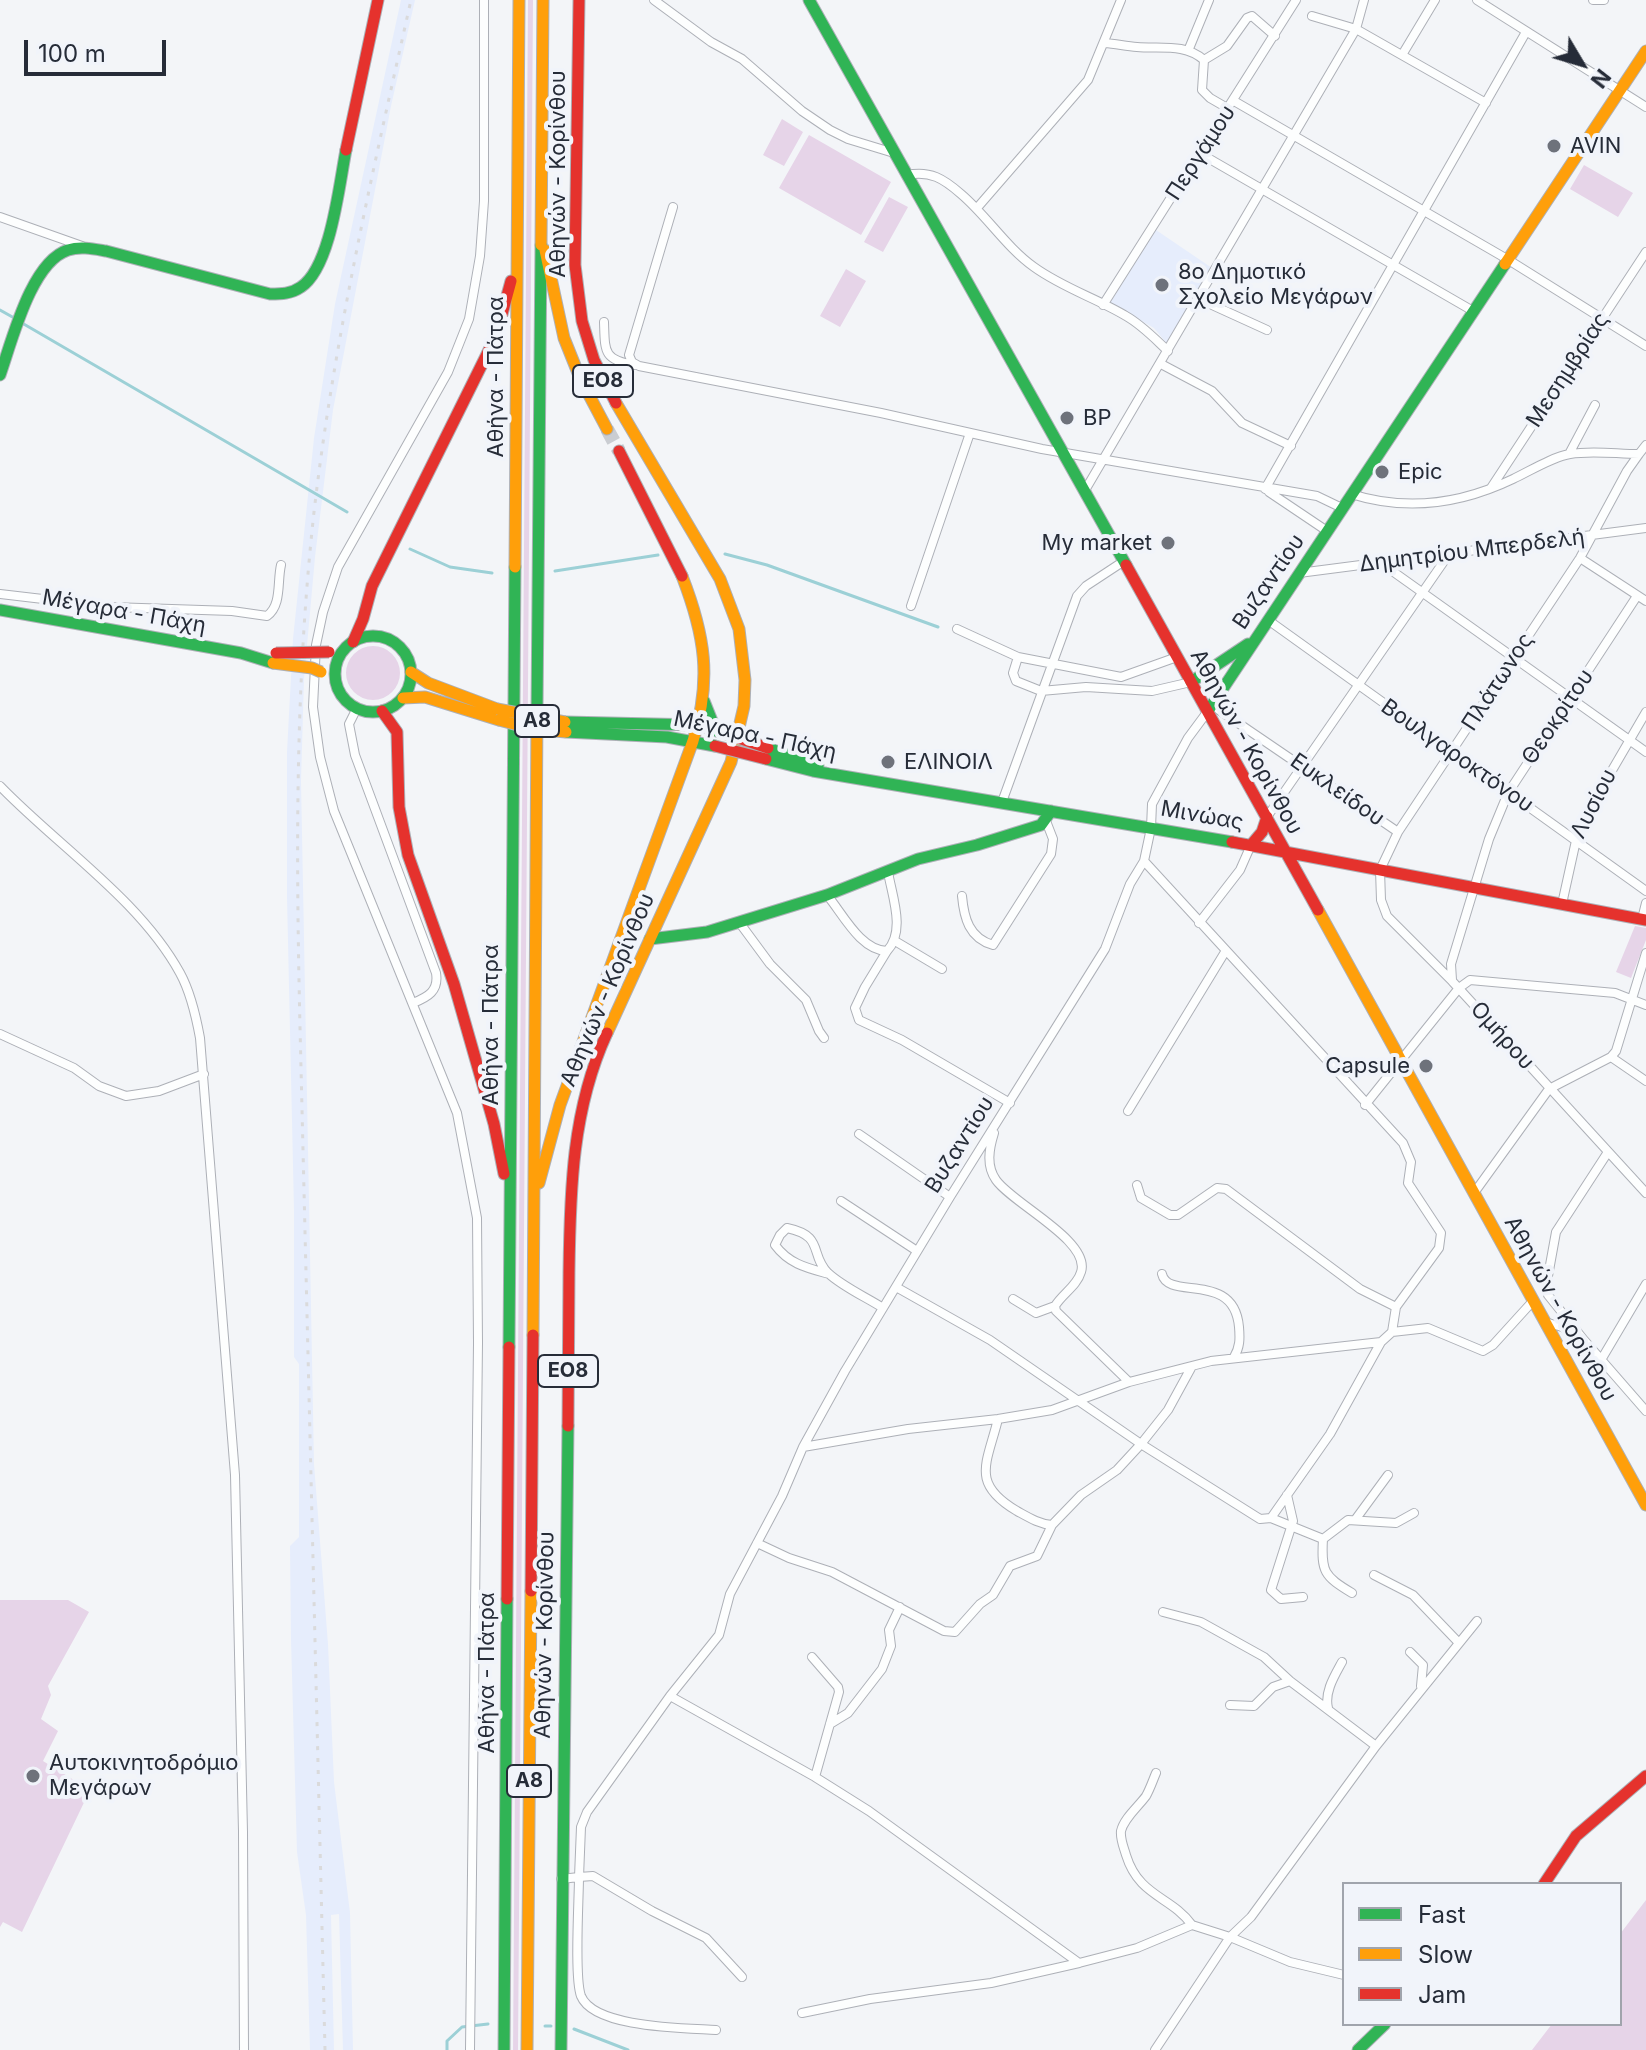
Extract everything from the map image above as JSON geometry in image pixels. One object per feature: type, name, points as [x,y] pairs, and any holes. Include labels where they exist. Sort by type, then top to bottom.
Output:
[{"type":"main road","points":[[0,375],[40,274],[50,261],[63,252],[83,246],[270,294],[292,293],[304,286],[318,269],[325,248],[378,0]]},
{"type":"main road","name":"Αθήνα - Πάτρα","points":[[504,2050],[519,0]]},
{"type":"main road","name":"Αθήνα - Πάτρα","points":[[527,2050],[543,0]]},
{"type":"main road","name":"Αθηνών - Κορίνθου","points":[[561,2049],[571,1172],[576,1129],[584,1091],[596,1057],[731,762],[744,706],[744,653],[739,629],[720,579],[613,401],[586,340],[578,303],[574,250],[579,0]]},
{"type":"main road","name":"Αθηνών - Κορίνθου","points":[[809,0],[1267,817],[1646,1505]]},
{"type":"main road","name":"Βυζαντίου","points":[[1208,711],[1646,51]]},
{"type":"main road","points":[[541,238],[564,337],[607,429]]},
{"type":"main road","points":[[350,644],[374,636],[395,643],[409,661],[411,672],[408,690],[403,698],[382,711],[357,708],[341,694],[336,668],[363,619],[372,586],[496,336],[517,257]]},
{"type":"main road","points":[[534,1203],[560,1105],[693,741],[704,701],[704,655],[695,611],[619,451]]},
{"type":"main road","name":"Μέγαρα - Πάχη","points":[[0,610],[274,658],[321,672],[336,680]]},
{"type":"main road","points":[[1191,682],[1235,655],[1257,636]]},
{"type":"main road","name":"Μέγαρα - Πάχη","points":[[274,658],[329,652],[350,644]]},
{"type":"main road","name":"Μέγαρα - Πάχη","points":[[411,672],[428,683],[498,714]]},
{"type":"main road","name":"Μέγαρα - Πάχη","points":[[403,698],[425,697],[566,727],[667,737],[767,754]]},
{"type":"main road","points":[[704,701],[712,721],[721,732]]},
{"type":"main road","points":[[382,711],[397,732],[399,807],[408,855],[454,984],[510,1194]]},
{"type":"main road","name":"Μέγαρα - Πάχη","points":[[566,727],[698,725],[813,771],[845,775]]},
{"type":"main road","name":"Μινώας","points":[[845,775],[1002,802],[1048,816],[1151,828],[1251,845],[1644,919]]},
{"type":"main road","points":[[650,939],[707,932],[827,895],[918,859],[1041,825],[1048,816]]},
{"type":"main road","points":[[1251,845],[1262,832],[1267,817]]},
{"type":"main road","points":[[1545,1882],[1576,1836],[1646,1776]]},
{"type":"main road","points":[[1358,2050],[1383,2026]]},
{"type":"street","points":[[470,2050],[477,1218],[457,1113],[334,811],[315,732],[313,707],[316,645],[338,567],[448,372],[469,319],[480,256],[484,201],[484,0]]},
{"type":"street","points":[[654,0],[711,42],[742,59],[802,111],[830,130],[895,154]]},
{"type":"street","points":[[977,208],[1084,85],[1094,69],[1121,0]]},
{"type":"street","points":[[1188,51],[1209,0]]},
{"type":"street","name":"Περγάμου","points":[[1103,305],[1296,0]]},
{"type":"street","points":[[1084,492],[1356,29],[1364,0]]},
{"type":"street","points":[[1402,55],[1435,0]]},
{"type":"street","points":[[1477,0],[1646,107]]},
{"type":"street","points":[[1593,0],[1604,0]]},
{"type":"street","points":[[1204,60],[1227,46],[1247,18],[1252,16],[1275,36]]},
{"type":"street","points":[[1312,16],[1356,29],[1486,103]]},
{"type":"street","points":[[1265,489],[1526,32]]},
{"type":"street","points":[[1105,43],[1188,51],[1204,60]]},
{"type":"street","points":[[1204,60],[1202,90],[1210,98],[1293,134],[1507,259],[1646,346]]},
{"type":"street","points":[[1201,154],[1473,311]]},
{"type":"street","points":[[907,175],[919,172],[942,178],[977,208],[1011,247],[1034,267],[1063,286],[1139,325],[1168,351]]},
{"type":"street","points":[[639,366],[632,362],[629,355],[673,207]]},
{"type":"street","points":[[0,217],[83,246]]},
{"type":"street","name":"Μεσημβρίας","points":[[1490,489],[1646,252]]},
{"type":"street","points":[[1199,299],[1267,330]]},
{"type":"street","points":[[604,322],[605,349],[610,358],[639,366],[729,381],[1063,453],[1324,498],[1342,508]]},
{"type":"street","points":[[1161,364],[1212,391],[1242,423],[1291,446]]},
{"type":"street","points":[[1569,454],[1595,405]]},
{"type":"street","points":[[911,606],[970,433]]},
{"type":"street","name":"Πλάτωνος","points":[[1380,870],[1398,832],[1580,558],[1646,445]]},
{"type":"street","points":[[1351,494],[1372,501],[1408,505],[1460,500],[1569,454],[1639,454]]},
{"type":"street","points":[[1265,489],[1327,531]]},
{"type":"street","name":"Δημητρίου Μπερδελή","points":[[1299,573],[1646,528]]},
{"type":"street","points":[[1267,817],[1447,557],[1454,553]]},
{"type":"street","points":[[1580,558],[1646,601]]},
{"type":"street","points":[[1002,802],[1077,596],[1086,586],[1124,561]]},
{"type":"street","points":[[1381,563],[1646,752]]},
{"type":"street","points":[[0,594],[111,607],[232,611],[267,616],[277,603],[281,565]]},
{"type":"street","name":"Θεοκρίτου","points":[[1456,984],[1451,964],[1508,793],[1637,596]]},
{"type":"street","name":"Βουλγαροκτόνου","points":[[1268,620],[1646,891]]},
{"type":"street","points":[[957,629],[1018,657],[1121,677],[1177,657]]},
{"type":"street","points":[[1018,657],[1013,673],[1016,681],[1041,691],[1086,687],[1152,691],[1191,682]]},
{"type":"street","name":"Ευκλείδου","points":[[1224,686],[1216,707],[1219,710],[1398,832]]},
{"type":"street","points":[[357,708],[349,724],[355,755],[436,973],[434,990],[428,997],[413,1003]]},
{"type":"street","name":"Βυζαντίου","points":[[716,2030],[611,2019],[588,2007],[579,1989],[581,1827],[587,1812],[670,1696],[719,1635],[730,1594],[782,1496],[803,1447],[917,1251],[1105,949],[1130,884],[1144,861],[1152,804],[1188,738],[1208,711]]},
{"type":"street","name":"Λυσίου","points":[[1562,904],[1574,839],[1585,813],[1646,712]]},
{"type":"street","points":[[0,786],[115,894],[163,946],[181,975],[193,1005],[204,1074],[235,1475],[243,1800],[244,2050]]},
{"type":"street","points":[[962,896],[964,916],[969,927],[993,945],[1051,854],[1053,839],[1048,816]]},
{"type":"street","points":[[1199,923],[1240,870],[1251,845]]},
{"type":"street","points":[[1144,861],[1403,1143],[1411,1162],[1408,1183],[1441,1233],[1442,1240],[1396,1307],[1392,1332]]},
{"type":"street","name":"Ομήρου","points":[[1380,870],[1381,900],[1387,916],[1456,984],[1646,1193]]},
{"type":"street","points":[[888,872],[897,922],[895,941],[855,1008],[859,1020],[902,1040],[1010,1103]]},
{"type":"street","points":[[827,895],[864,941],[877,951],[887,951]]},
{"type":"street","points":[[1644,919],[1646,903]]},
{"type":"street","points":[[739,922],[770,964],[806,1000],[824,1038]]},
{"type":"street","points":[[895,941],[942,969]]},
{"type":"street","points":[[1128,1111],[1225,952]]},
{"type":"street","points":[[1474,1193],[1549,1089],[1611,1057],[1618,1046],[1646,953]]},
{"type":"street","points":[[1365,1105],[1456,984],[1470,980],[1615,993],[1646,1005]]},
{"type":"street","points":[[0,1034],[74,1068],[99,1086],[126,1096],[159,1091],[204,1074]]},
{"type":"street","points":[[1611,1057],[1646,1081]]},
{"type":"street","points":[[1001,1116],[989,1149],[989,1163],[995,1179],[1065,1239],[1083,1260],[1081,1274],[1055,1306],[1036,1313],[1013,1299]]},
{"type":"street","points":[[859,1134],[950,1197]]},
{"type":"street","points":[[1608,1152],[1556,1232],[1546,1287],[1548,1295],[1584,1340],[1646,1411]]},
{"type":"street","points":[[1137,1185],[1141,1198],[1170,1215],[1178,1215],[1217,1188],[1226,1189],[1360,1289],[1396,1307]]},
{"type":"street","points":[[841,1201],[917,1251]]},
{"type":"street","points":[[829,1274],[811,1239],[804,1232],[787,1228],[780,1235],[775,1245],[779,1252],[800,1266],[829,1274],[883,1308]]},
{"type":"street","points":[[1162,1274],[1167,1284],[1200,1288],[1223,1297],[1232,1305],[1238,1316],[1240,1339],[1234,1357]]},
{"type":"street","points":[[1601,1360],[1646,1284]]},
{"type":"street","points":[[896,1287],[990,1340],[1141,1444],[1260,1519],[1271,1518],[1323,1539]]},
{"type":"street","points":[[1271,1518],[1330,1434],[1381,1342],[1392,1332],[1428,1328],[1483,1351],[1493,1345],[1533,1301]]},
{"type":"street","points":[[1055,1306],[1059,1315],[1129,1382]]},
{"type":"street","points":[[1545,1322],[1562,1327],[1584,1340]]},
{"type":"street","points":[[803,1447],[1052,1410],[1129,1382],[1234,1357],[1381,1342]]},
{"type":"street","points":[[757,1543],[789,1558],[832,1572],[944,1631],[955,1632],[980,1604],[993,1595],[1010,1566],[1037,1556],[1052,1525],[1081,1495],[1117,1470],[1141,1444],[1168,1410],[1191,1368]]},
{"type":"street","points":[[998,1419],[985,1474],[990,1490],[997,1499],[1027,1516],[1052,1525]]},
{"type":"street","points":[[1355,1520],[1388,1475]]},
{"type":"street","points":[[1287,1495],[1292,1527],[1271,1590],[1281,1599],[1303,1597]]},
{"type":"street","points":[[1352,1593],[1326,1575],[1322,1566],[1323,1539],[1341,1524],[1355,1520],[1396,1523],[1414,1513]]},
{"type":"street","points":[[1374,1575],[1413,1595],[1459,1643]]},
{"type":"street","points":[[830,1724],[848,1713],[882,1669],[891,1646],[889,1630],[900,1607]]},
{"type":"street","points":[[1163,1612],[1201,1622],[1264,1657],[1290,1681],[1376,1746]]},
{"type":"street","points":[[1155,2050],[1230,1937],[1251,1917],[1376,1746],[1477,1621]]},
{"type":"street","points":[[1410,1652],[1423,1665],[1424,1678],[1418,1694]]},
{"type":"street","points":[[812,1657],[838,1687],[815,1777]]},
{"type":"street","points":[[1328,1709],[1329,1689],[1342,1662]]},
{"type":"street","points":[[1230,1705],[1254,1706],[1273,1687],[1290,1681]]},
{"type":"street","points":[[670,1696],[815,1777],[927,1851],[1079,1963]]},
{"type":"street","points":[[1156,1773],[1147,1794],[1124,1824],[1121,1833],[1131,1871],[1141,1882],[1192,1925],[1290,1962],[1342,1975]]},
{"type":"street","points":[[561,1879],[593,1876],[706,1938],[742,1977]]},
{"type":"street","points":[[802,2013],[870,1999],[991,1983],[1137,1948],[1192,1925]]},
{"type":"shaded area","points":[[401,0],[415,0],[391,106],[333,410],[304,679],[301,781],[314,1464],[328,1644],[334,1782],[350,1913],[353,2050],[343,2050],[339,1914],[331,1915],[334,2050],[310,2050],[306,1915],[297,1852],[291,1640],[290,1546],[299,1537],[299,1364],[294,1357],[287,752],[293,639],[314,438],[335,304]]},
{"type":"shaded area","points":[[528,0],[533,0],[518,2050],[513,2050]]},
{"type":"shaded area","points":[[782,119],[803,132],[784,166],[763,155]]},
{"type":"shaded area","points":[[809,135],[891,182],[861,235],[779,188]]},
{"type":"shaded area","points":[[1584,165],[1633,193],[1618,217],[1570,189]]},
{"type":"shaded area","points":[[889,197],[908,207],[883,252],[864,242]]},
{"type":"shaded area","name":"8ο Δημοτικό Σχολείο Μεγάρων","points":[[1156,230],[1212,268],[1168,345],[1154,328],[1110,303]]},
{"type":"shaded area","points":[[846,269],[866,281],[840,327],[820,316]]},
{"type":"shaded area","points":[[373,646],[392,654],[400,673],[392,692],[373,700],[354,692],[346,673],[354,654]]},
{"type":"shaded area","points":[[1635,926],[1646,928],[1646,940],[1631,978],[1616,972]]},
{"type":"shaded area","name":"Αυτοκινητοδρόμιο Μεγάρων","points":[[0,1600],[68,1600],[89,1612],[48,1686],[51,1695],[41,1719],[58,1731],[43,1761],[90,1790],[22,1932],[3,1922],[0,1927]]},
{"type":"shaded area","points":[[1646,1900],[1646,2050],[1532,2050],[1550,2026],[1622,2026],[1622,1931]]},
{"type":"waterway","points":[[0,310],[16,319]]},
{"type":"waterway","points":[[22,323],[347,512]]},
{"type":"waterway","points":[[410,549],[450,567],[492,573]]},
{"type":"waterway","points":[[725,554],[767,565],[938,627]]},
{"type":"waterway","points":[[555,571],[658,555]]},
{"type":"waterway","points":[[447,2050],[447,2041],[462,2027],[488,2024]]},
{"type":"waterway","points":[[545,2026],[551,2026]]},
{"type":"waterway","points":[[574,2029],[628,2050]]},
{"type":"tunnel","points":[[607,429],[619,451]]},
{"type":"railway","points":[[325,2050],[299,963],[300,705],[314,512],[332,383],[411,0]]},
{"type":"traffic: fast","points":[[809,0],[1126,565]]},
{"type":"traffic: fast","points":[[0,375],[33,286],[55,257],[68,250],[106,251],[270,294],[282,294],[301,287],[311,277],[327,244],[346,150]]},
{"type":"traffic: fast","points":[[537,711],[541,245]]},
{"type":"traffic: fast","points":[[1208,711],[1505,264]]},
{"type":"traffic: fast","points":[[509,1347],[515,567]]},
{"type":"traffic: fast","points":[[0,610],[241,653],[273,663]]},
{"type":"traffic: fast","points":[[373,636],[387,639],[400,647],[408,660],[411,674],[408,688],[400,701],[387,709],[373,712],[359,709],[346,701],[338,688],[335,674],[338,660],[346,647],[359,639],[373,636]]},
{"type":"traffic: fast","points":[[1191,682],[1248,644]]},
{"type":"traffic: fast","points":[[704,701],[712,721],[721,732]]},
{"type":"traffic: fast","points":[[565,722],[698,725],[720,732]]},
{"type":"traffic: fast","points":[[566,732],[667,737],[715,746]]},
{"type":"traffic: fast","points":[[768,748],[818,766]]},
{"type":"traffic: fast","points":[[766,759],[813,771],[1232,842]]},
{"type":"traffic: fast","points":[[650,939],[707,932],[827,895],[918,859],[1041,825],[1051,811]]},
{"type":"traffic: fast","points":[[561,2050],[568,1426]]},
{"type":"traffic: fast","points":[[504,2050],[507,1599]]},
{"type":"traffic: fast","points":[[1358,2050],[1383,2026]]},
{"type":"traffic: slow","points":[[515,567],[519,0]]},
{"type":"traffic: slow","points":[[541,245],[543,0]]},
{"type":"traffic: slow","points":[[1505,264],[1646,51]]},
{"type":"traffic: slow","points":[[545,250],[564,338],[580,378],[607,429]]},
{"type":"traffic: slow","points":[[607,1033],[731,762],[744,706],[745,680],[739,629],[720,579],[616,403]]},
{"type":"traffic: slow","points":[[539,1183],[560,1105],[699,719],[704,677],[701,638],[682,576]]},
{"type":"traffic: slow","points":[[273,663],[321,672]]},
{"type":"traffic: slow","points":[[411,672],[428,683],[497,709]]},
{"type":"traffic: slow","points":[[403,698],[425,697],[499,720]]},
{"type":"traffic: slow","points":[[497,709],[565,722]]},
{"type":"traffic: slow","points":[[533,1335],[537,711]]},
{"type":"traffic: slow","points":[[499,720],[533,729],[566,732]]},
{"type":"traffic: slow","points":[[1318,910],[1646,1505]]},
{"type":"traffic: slow","points":[[527,2050],[531,1591]]},
{"type":"traffic: jam","points":[[346,150],[378,0]]},
{"type":"traffic: jam","points":[[579,0],[575,265],[582,321],[594,360],[616,403]]},
{"type":"traffic: jam","points":[[353,642],[372,586],[496,336],[511,281]]},
{"type":"traffic: jam","points":[[619,451],[682,576]]},
{"type":"traffic: jam","points":[[1126,565],[1318,910]]},
{"type":"traffic: jam","points":[[276,653],[329,652]]},
{"type":"traffic: jam","points":[[382,711],[397,732],[399,807],[408,855],[454,984],[494,1124],[504,1174]]},
{"type":"traffic: jam","points":[[721,732],[768,748]]},
{"type":"traffic: jam","points":[[715,746],[766,759]]},
{"type":"traffic: jam","points":[[1251,845],[1262,832],[1267,817]]},
{"type":"traffic: jam","points":[[1232,842],[1646,920]]},
{"type":"traffic: jam","points":[[568,1426],[569,1242],[575,1150],[586,1091],[607,1033]]},
{"type":"traffic: jam","points":[[531,1591],[533,1335]]},
{"type":"traffic: jam","points":[[507,1599],[509,1347]]},
{"type":"traffic: jam","points":[[1545,1882],[1576,1836],[1646,1776]]},
{"type":"place","name":"AVIN","points":[[1554,146]]},
{"type":"place","name":"8ο Δημοτικό Σχολείο Μεγάρων","points":[[1162,285]]},
{"type":"place","name":"BP","points":[[1067,418]]},
{"type":"place","name":"Epic","points":[[1382,472]]},
{"type":"place","name":"My market","points":[[1168,543]]},
{"type":"place","name":"ΕΛΙΝΟΙΛ","points":[[888,762]]},
{"type":"place","name":"Capsule","points":[[1426,1066]]},
{"type":"place","name":"Αυτοκινητοδρόμιο Μεγάρων","points":[[33,1776]]}]
